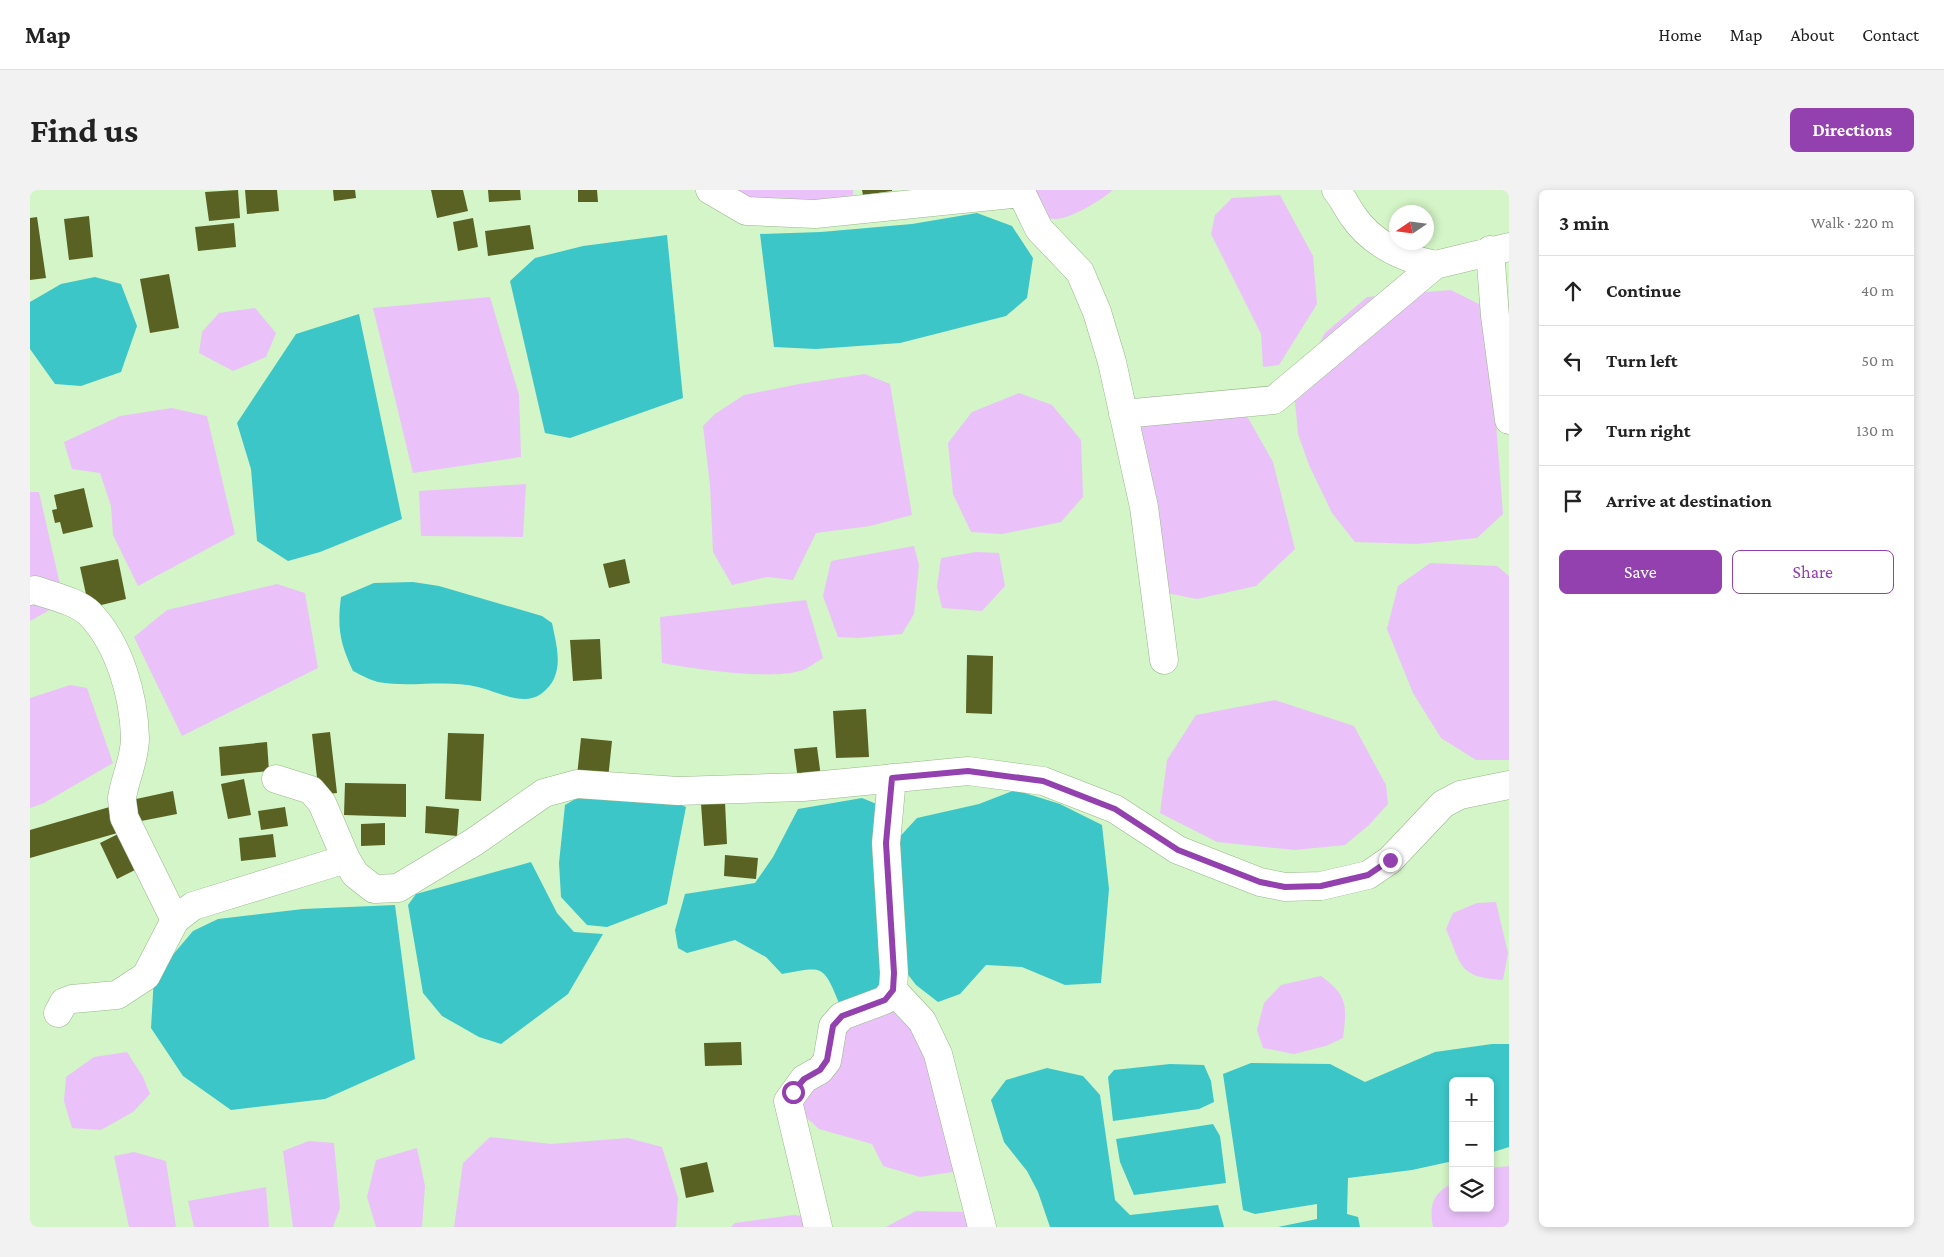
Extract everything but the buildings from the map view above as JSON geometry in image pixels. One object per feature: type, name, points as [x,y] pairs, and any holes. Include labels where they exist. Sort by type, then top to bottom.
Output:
[{"type":"street","points":[[710,190],[746,211],[815,214],[1020,191],[1039,229],[1080,272],[1097,312],[1144,506],[1164,660]]},
{"type":"street","points":[[1336,190],[1354,218],[1383,246],[1410,260],[1435,265],[1500,249],[1495,316],[1509,420]]},
{"type":"street","points":[[1123,414],[1274,400],[1435,265]]},
{"type":"street","points":[[30,590],[74,604],[90,614],[111,642],[125,679],[135,739],[133,758],[122,798],[124,817],[175,920]]},
{"type":"street","points":[[276,779],[311,790],[322,802],[346,859],[355,874],[374,889],[398,888],[474,842],[544,793],[577,784],[678,791],[803,787],[968,771],[1043,781],[1115,809],[1178,850],[1260,882],[1285,887],[1321,886],[1368,875],[1390,860],[1443,804],[1460,795],[1509,785]]},
{"type":"street","points":[[818,1227],[788,1101],[804,1079],[820,1070],[827,1060],[833,1026],[842,1016],[885,1000],[893,990],[894,973],[886,843],[892,778]]},
{"type":"street","points":[[58,1013],[64,1002],[72,999],[117,995],[146,976],[175,920],[193,906],[346,859]]},
{"type":"street","points":[[893,990],[922,1021],[938,1054],[982,1227]]},
{"type":"shaded area","points":[[698,190],[853,190],[853,195],[809,203],[728,202]]},
{"type":"shaded area","points":[[1010,190],[1113,190],[1094,204],[1069,216],[1055,219],[1036,213]]},
{"type":"shaded area","points":[[1280,195],[1313,256],[1317,304],[1279,365],[1263,367],[1261,334],[1211,234],[1215,215],[1232,198]]},
{"type":"shaded area","points":[[1451,290],[1487,308],[1503,514],[1477,538],[1417,544],[1355,542],[1332,513],[1309,465],[1298,434],[1294,390],[1325,333],[1367,297]]},
{"type":"shaded area","points":[[490,297],[519,395],[521,457],[413,473],[373,308]]},
{"type":"shaded area","points":[[255,308],[276,333],[266,357],[233,371],[199,353],[202,332],[219,313]]},
{"type":"shaded area","points":[[865,374],[890,384],[912,515],[870,526],[816,533],[793,580],[767,577],[732,585],[713,552],[710,485],[703,426],[715,414],[744,395]]},
{"type":"shaded area","points":[[1019,393],[1052,405],[1081,440],[1083,497],[1061,522],[1002,534],[971,532],[953,494],[948,443],[972,412]]},
{"type":"shaded area","points":[[1151,396],[1205,404],[1247,416],[1273,462],[1295,549],[1256,586],[1197,599],[1161,592],[1117,421]]},
{"type":"shaded area","points":[[172,408],[207,416],[235,534],[138,586],[113,535],[111,506],[100,473],[72,469],[64,442],[120,416]]},
{"type":"shaded area","points":[[526,484],[523,537],[421,536],[419,491]]},
{"type":"shaded area","points":[[30,492],[39,492],[64,602],[30,621]]},
{"type":"shaded area","points":[[914,546],[919,565],[914,614],[902,634],[858,638],[838,637],[823,596],[831,561]]},
{"type":"shaded area","points":[[976,552],[999,553],[1005,586],[982,611],[942,608],[937,587],[941,558]]},
{"type":"shaded area","points":[[1430,563],[1497,566],[1509,576],[1509,760],[1476,760],[1441,738],[1413,693],[1387,629],[1398,586]]},
{"type":"shaded area","points":[[277,584],[305,593],[318,668],[182,736],[134,637],[167,610]]},
{"type":"shaded area","points":[[806,600],[823,658],[803,670],[787,673],[752,674],[712,671],[662,663],[660,617]]},
{"type":"shaded area","points":[[70,685],[87,688],[113,763],[44,803],[30,808],[30,698]]},
{"type":"shaded area","points":[[1275,700],[1354,726],[1386,785],[1388,804],[1369,825],[1345,845],[1295,850],[1217,842],[1160,813],[1167,760],[1196,715]]},
{"type":"shaded area","points":[[1496,902],[1508,953],[1503,980],[1477,976],[1469,972],[1459,961],[1446,929],[1453,913],[1477,903]]},
{"type":"shaded area","points":[[1321,976],[1336,989],[1344,1002],[1343,1038],[1326,1046],[1294,1054],[1263,1048],[1257,1030],[1264,1003],[1281,985]]},
{"type":"shaded area","points":[[912,1008],[954,1148],[953,1172],[920,1177],[883,1166],[872,1144],[819,1129],[799,1111],[805,1089],[827,1074],[842,1054],[839,1032],[877,1012]]},
{"type":"shaded area","points":[[127,1052],[143,1077],[150,1094],[133,1112],[101,1130],[72,1128],[64,1101],[66,1077],[94,1057]]},
{"type":"shaded area","points":[[490,1137],[551,1144],[628,1138],[662,1147],[678,1198],[676,1227],[454,1227],[463,1163]]},
{"type":"shaded area","points":[[309,1141],[334,1143],[340,1208],[333,1227],[293,1227],[283,1151]]},
{"type":"shaded area","points":[[417,1148],[425,1186],[422,1227],[376,1227],[367,1197],[376,1160]]},
{"type":"shaded area","points":[[134,1152],[166,1161],[176,1227],[129,1227],[114,1156]]},
{"type":"shaded area","points":[[1509,1166],[1509,1227],[1433,1227],[1432,1206],[1440,1191],[1449,1185],[1449,1212],[1494,1212],[1494,1168]]},
{"type":"shaded area","points":[[266,1187],[269,1227],[194,1227],[188,1201]]},
{"type":"shaded area","points":[[916,1211],[963,1212],[968,1227],[886,1227]]},
{"type":"shaded area","points":[[794,1215],[816,1218],[822,1227],[731,1227],[735,1223]]},
{"type":"water","points":[[977,213],[1012,226],[1033,258],[1027,298],[1006,316],[900,343],[816,349],[774,347],[760,234],[821,232],[912,224]]},
{"type":"water","points":[[667,235],[683,398],[570,438],[545,433],[510,281],[535,258],[583,246]]},
{"type":"water","points":[[95,277],[121,284],[137,326],[121,372],[81,386],[55,384],[30,349],[30,302],[61,284]]},
{"type":"water","points":[[359,314],[402,519],[320,552],[288,561],[257,541],[251,469],[237,423],[296,334]]},
{"type":"water","points":[[413,582],[439,586],[542,616],[552,623],[558,661],[554,679],[549,687],[534,698],[518,699],[466,685],[441,683],[390,684],[378,682],[353,671],[342,643],[339,618],[341,597],[374,583]]},
{"type":"water","points":[[591,790],[668,799],[686,807],[667,904],[607,927],[587,925],[561,897],[559,863],[565,805]]},
{"type":"water","points":[[1015,790],[1060,804],[1102,825],[1109,889],[1101,983],[1065,985],[1022,967],[986,965],[960,994],[938,1002],[916,985],[900,964],[894,843],[917,818],[979,804]]},
{"type":"water","points":[[862,798],[879,805],[886,987],[839,1003],[829,981],[820,971],[806,970],[782,974],[766,957],[735,940],[687,953],[678,948],[675,930],[685,894],[755,883],[773,857],[798,809]]},
{"type":"water","points":[[531,862],[557,913],[574,932],[603,934],[568,994],[501,1044],[479,1037],[442,1016],[423,993],[408,905],[416,894]]},
{"type":"water","points":[[395,905],[415,1059],[325,1099],[231,1110],[183,1076],[151,1028],[154,977],[193,931],[218,919],[303,909]]},
{"type":"water","points":[[1492,1044],[1509,1044],[1509,1147],[1494,1152],[1494,1077],[1449,1077],[1449,1162],[1412,1170],[1348,1178],[1347,1214],[1358,1217],[1360,1227],[1278,1227],[1317,1219],[1317,1204],[1255,1214],[1243,1210],[1223,1074],[1251,1063],[1330,1064],[1365,1082],[1435,1052]]},
{"type":"water","points":[[1170,1064],[1204,1065],[1211,1081],[1214,1102],[1199,1109],[1113,1121],[1108,1077],[1114,1070]]},
{"type":"water","points":[[1047,1068],[1083,1076],[1100,1095],[1115,1200],[1130,1215],[1218,1205],[1224,1227],[1050,1227],[1038,1192],[1027,1171],[1004,1142],[991,1100],[1006,1080]]},
{"type":"water","points":[[1213,1124],[1220,1136],[1226,1183],[1134,1195],[1120,1162],[1116,1139]]},
{"type":"route","points":[[793,1092],[804,1079],[820,1070],[827,1060],[833,1026],[842,1016],[885,1000],[893,990],[894,973],[886,843],[892,778],[968,771],[1043,781],[1115,809],[1178,850],[1260,882],[1285,887],[1321,886],[1368,875],[1390,860]]}]
